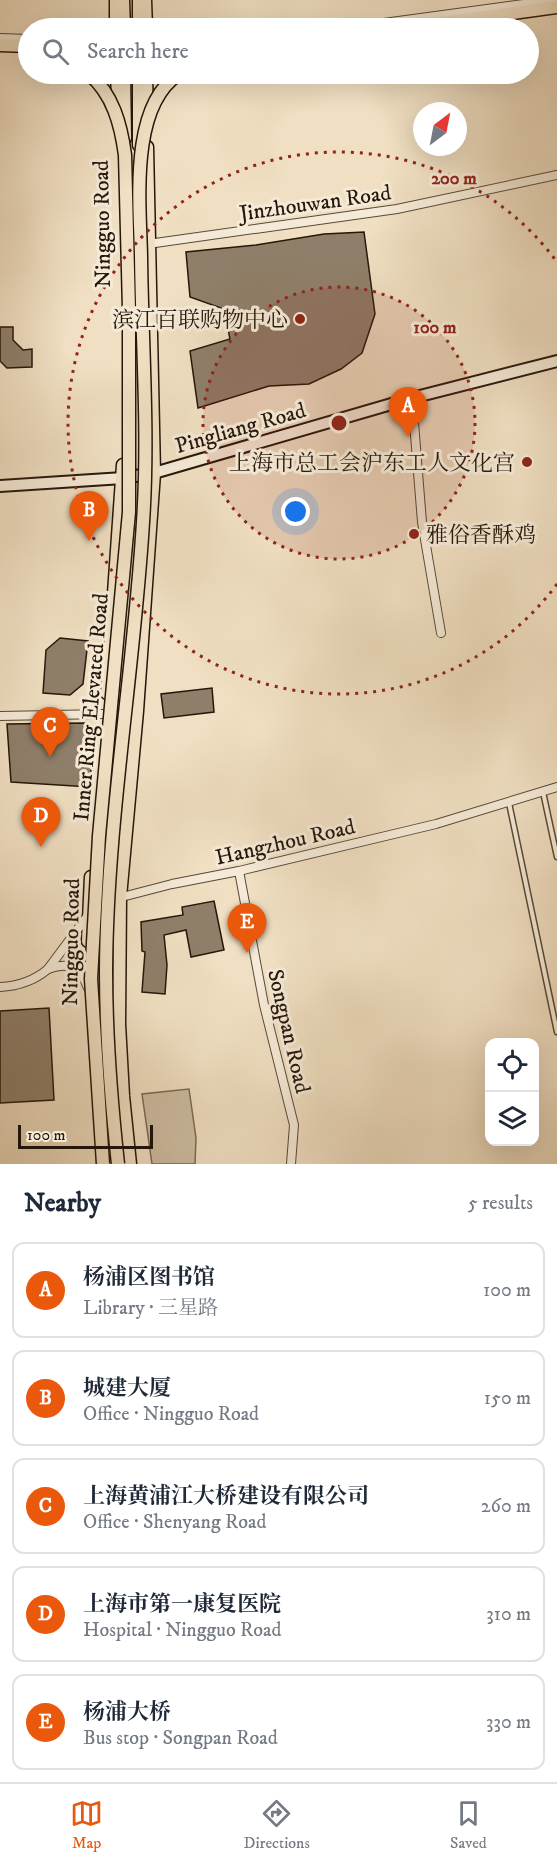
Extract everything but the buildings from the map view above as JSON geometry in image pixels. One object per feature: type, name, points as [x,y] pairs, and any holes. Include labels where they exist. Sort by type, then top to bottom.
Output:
[{"type":"main road","points":[[116,0],[116,18]]},
{"type":"main road","points":[[123,0],[124,18]]},
{"type":"main road","points":[[139,0],[139,18]]},
{"type":"main road","points":[[146,0],[146,18]]},
{"type":"main road","points":[[480,18],[557,8]]},
{"type":"main road","points":[[0,45],[18,46]]},
{"type":"main road","points":[[99,84],[118,117],[124,155]]},
{"type":"main road","name":"Ningguo Road","points":[[102,1164],[88,988],[88,914],[123,478],[124,256],[117,84]]},
{"type":"main road","name":"Inner Ring Elevated Road","points":[[102,1164],[91,979],[99,836],[129,512],[129,309],[124,84]]},
{"type":"main road","name":"Inner Ring Elevated Road","points":[[118,1164],[106,970],[113,843],[144,519],[146,457],[139,84]]},
{"type":"main road","name":"Ningguo Road","points":[[130,1164],[119,1024],[120,897],[137,711],[154,473],[146,84]]},
{"type":"main road","points":[[139,173],[150,113],[168,84]]},
{"type":"main road","name":"Pingliang Road","points":[[0,486],[123,478],[154,473],[412,398],[557,361]]},
{"type":"street","points":[[421,18],[553,0]]},
{"type":"street","points":[[0,38],[18,39]]},
{"type":"street","name":"Jinzhouwan Road","points":[[148,244],[397,209],[557,175]]},
{"type":"street","points":[[412,398],[422,522],[441,633]]},
{"type":"street","points":[[0,716],[105,714]]},
{"type":"street","name":"Hangzhou Road","points":[[0,987],[30,981],[48,969],[88,914],[120,897],[436,824],[557,787]]},
{"type":"street","name":"Songpan Road","points":[[239,871],[264,1005],[294,1125],[291,1164]]},
{"type":"street","points":[[48,969],[59,965],[69,965],[84,978],[88,988]]},
{"type":"lane","points":[[543,791],[557,857]]},
{"type":"lane","points":[[508,802],[557,1032]]},
{"type":"shaded area","points":[[189,1089],[196,1138],[195,1164],[152,1164],[142,1094]]},
{"type":"place","name":"滨江百联购物中心","points":[[300,319]]},
{"type":"place","name":"杨浦区图书馆","points":[[408,437]]},
{"type":"place","name":"上海市总工会沪东工人文化宫","points":[[527,462]]},
{"type":"place","name":"雅俗香酥鸡","points":[[414,534]]},
{"type":"place","name":"城建大厦","points":[[89,541]]},
{"type":"place","name":"上海黄浦江大桥建设有限公司","points":[[50,757]]},
{"type":"place","name":"上海市第一康复医院","points":[[41,847]]},
{"type":"place","name":"杨浦大桥","points":[[247,953]]}]
